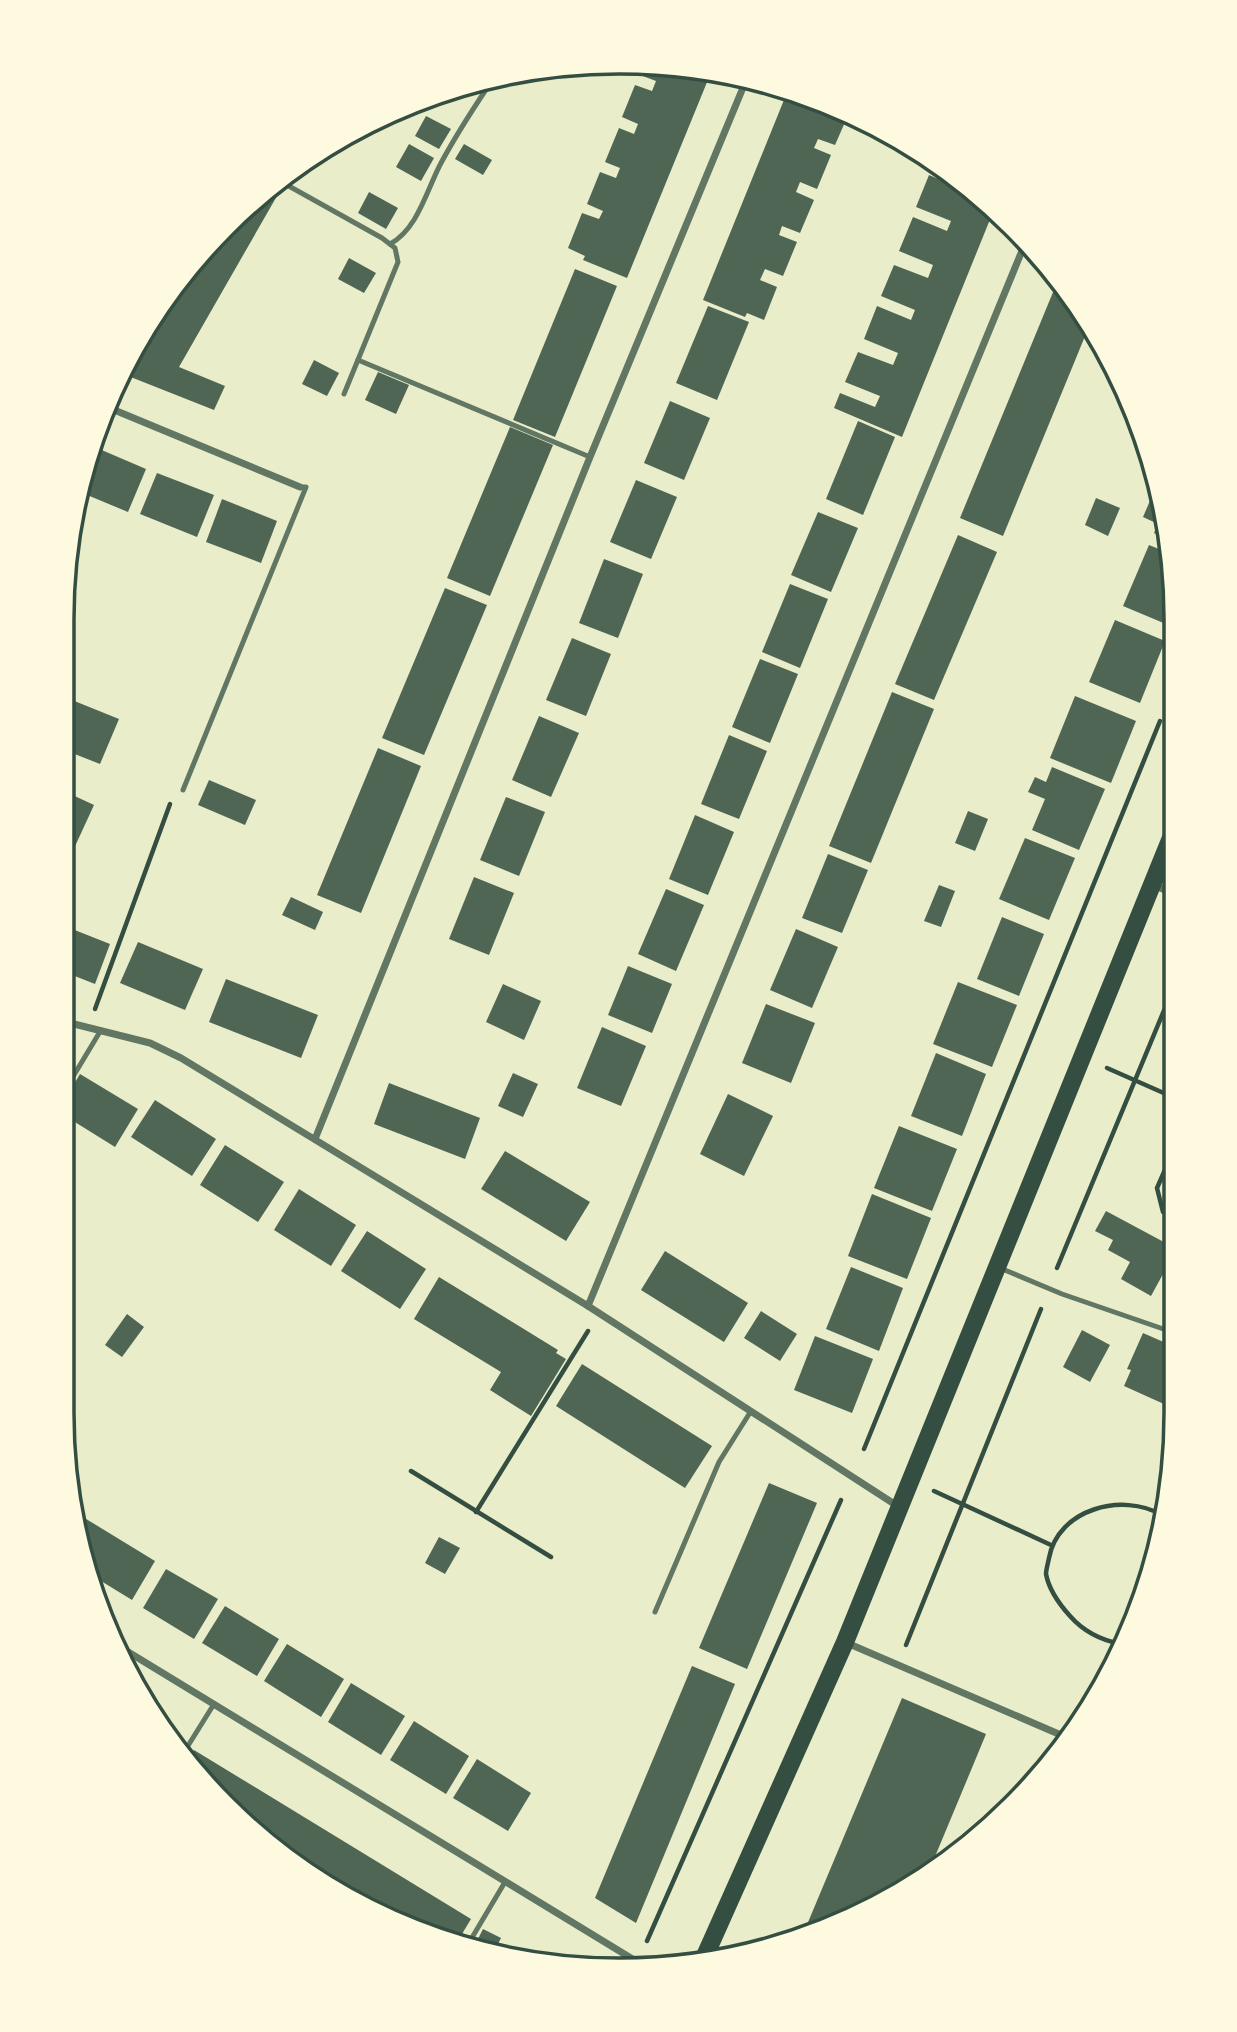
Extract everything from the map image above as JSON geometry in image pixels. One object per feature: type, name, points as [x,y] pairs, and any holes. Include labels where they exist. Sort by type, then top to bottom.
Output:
[{"type":"main road","points":[[707,1951],[845,1642],[1164,854]]},
{"type":"street","points":[[315,1139],[590,457],[743,88]]},
{"type":"street","points":[[588,1306],[1022,253]]},
{"type":"street","points":[[115,410],[300,487]]},
{"type":"street","points":[[1151,884],[1164,889]]},
{"type":"street","points":[[74,1024],[150,1043],[181,1058],[588,1306],[899,1507]]},
{"type":"street","points":[[845,1642],[1059,1734]]},
{"type":"street","points":[[129,1652],[630,1958]]},
{"type":"lane","points":[[390,244],[398,240],[413,220],[442,162],[486,90]]},
{"type":"lane","points":[[288,186],[395,248],[398,262],[344,394]]},
{"type":"lane","points":[[358,360],[590,457]]},
{"type":"lane","points":[[183,790],[306,487],[300,487]]},
{"type":"lane","points":[[74,1075],[101,1030]]},
{"type":"lane","points":[[998,1267],[1049,1289],[1164,1329]]},
{"type":"lane","points":[[655,1612],[719,1462],[751,1411]]},
{"type":"lane","points":[[187,1747],[214,1704]]},
{"type":"lane","points":[[472,1938],[505,1882]]},
{"type":"path","points":[[864,1449],[1160,721]]},
{"type":"path","points":[[898,1665],[1164,1010]]},
{"type":"path","points":[[1080,1056],[1164,1092]]},
{"type":"path","points":[[1164,1172],[1157,1188],[1164,1212]]},
{"type":"path","points":[[476,1511],[598,1313]]},
{"type":"path","points":[[411,1471],[551,1557]]},
{"type":"path","points":[[911,1480],[1051,1545]]},
{"type":"path","points":[[647,1941],[841,1500]]},
{"type":"path","points":[[1113,1643],[1102,1641],[1078,1625],[1058,1603],[1046,1574],[1051,1545],[1066,1526],[1094,1508],[1122,1504],[1154,1511]]},
{"type":"building","points":[[640,75],[708,81],[627,278],[583,260],[585,256],[568,248],[582,213],[599,219],[603,211],[587,204],[600,172],[616,178],[620,168],[605,162],[619,128],[634,134],[638,124],[622,117],[635,85],[652,91],[656,81]]},
{"type":"building","points":[[784,99],[845,123],[835,145],[818,139],[814,148],[831,155],[817,189],[800,182],[796,192],[814,200],[800,233],[782,226],[779,235],[797,242],[783,276],[765,269],[760,280],[777,287],[764,320],[747,313],[745,317],[703,300]]},
{"type":"building","points":[[426,116],[451,129],[439,149],[415,136]]},
{"type":"building","points":[[409,144],[434,158],[421,181],[396,167]]},
{"type":"building","points":[[464,144],[492,160],[483,175],[455,159]]},
{"type":"building","points":[[929,175],[950,186],[990,220],[902,437],[834,408],[840,393],[875,407],[880,396],[845,382],[858,352],[893,365],[898,353],[864,339],[877,306],[911,320],[915,310],[881,296],[894,265],[928,278],[933,265],[899,251],[913,217],[947,231],[951,221],[916,207]]},
{"type":"building","points":[[369,192],[398,208],[386,229],[358,213]]},
{"type":"building","points":[[279,193],[179,367],[225,386],[214,410],[130,377],[165,316],[186,287],[233,233]]},
{"type":"building","points":[[349,258],[376,273],[364,293],[338,279]]},
{"type":"building","points":[[575,269],[617,286],[555,437],[513,420]]},
{"type":"building","points":[[1054,291],[1085,337],[1003,536],[960,518]]},
{"type":"building","points":[[708,306],[749,322],[717,400],[676,383]]},
{"type":"building","points":[[314,360],[339,373],[327,396],[302,384]]},
{"type":"building","points":[[378,372],[409,385],[396,414],[365,400]]},
{"type":"building","points":[[670,401],[710,418],[684,480],[644,463]]},
{"type":"building","points":[[858,421],[895,437],[863,515],[826,499]]},
{"type":"building","points":[[510,427],[553,445],[490,596],[447,578]]},
{"type":"building","points":[[100,449],[146,469],[128,512],[88,495]]},
{"type":"building","points":[[157,473],[214,495],[197,537],[140,514]]},
{"type":"building","points":[[636,480],[677,497],[651,559],[610,542]]},
{"type":"building","points":[[1096,498],[1120,508],[1108,536],[1085,525]]},
{"type":"building","points":[[222,499],[277,521],[261,563],[206,542]]},
{"type":"building","points":[[1150,500],[1155,523],[1143,517]]},
{"type":"building","points":[[818,512],[858,528],[831,592],[791,575]]},
{"type":"building","points":[[958,535],[997,552],[934,700],[895,684]]},
{"type":"building","points":[[1149,545],[1159,549],[1164,623],[1123,606]]},
{"type":"building","points":[[604,559],[643,574],[618,638],[579,623]]},
{"type":"building","points":[[790,584],[828,599],[800,668],[762,652]]},
{"type":"building","points":[[445,588],[487,605],[424,755],[382,738]]},
{"type":"building","points":[[1115,620],[1164,641],[1140,703],[1089,682]]},
{"type":"building","points":[[572,638],[611,654],[586,716],[546,700]]},
{"type":"building","points":[[760,659],[798,674],[770,743],[732,727]]},
{"type":"building","points":[[892,692],[934,709],[871,863],[829,846]]},
{"type":"building","points":[[1075,696],[1136,721],[1111,783],[1050,758]]},
{"type":"building","points":[[74,701],[119,719],[100,764],[74,754]]},
{"type":"building","points":[[539,716],[579,733],[551,797],[512,780]]},
{"type":"building","points":[[729,735],[767,751],[739,819],[701,804]]},
{"type":"building","points":[[378,748],[421,766],[361,913],[317,895]]},
{"type":"building","points":[[1052,767],[1105,789],[1079,850],[1032,830],[1045,799],[1028,792],[1035,777],[1046,782]]},
{"type":"building","points":[[209,780],[256,800],[245,825],[198,805]]},
{"type":"building","points":[[74,796],[94,805],[74,848]]},
{"type":"building","points":[[506,797],[545,812],[519,876],[480,860]]},
{"type":"building","points":[[968,811],[988,819],[975,851],[955,843]]},
{"type":"building","points":[[695,815],[734,832],[708,895],[669,879]]},
{"type":"building","points":[[1025,838],[1075,858],[1049,920],[999,899]]},
{"type":"building","points":[[828,854],[868,870],[842,933],[802,918]]},
{"type":"building","points":[[474,877],[514,893],[489,955],[449,939]]},
{"type":"building","points":[[939,885],[955,891],[941,927],[924,921]]},
{"type":"building","points":[[666,889],[704,905],[676,971],[638,954]]},
{"type":"building","points":[[291,897],[323,912],[315,930],[282,915]]},
{"type":"building","points":[[1002,917],[1044,934],[1019,996],[977,979]]},
{"type":"building","points":[[796,929],[838,947],[812,1008],[770,990]]},
{"type":"building","points":[[74,930],[110,944],[95,984],[74,976]]},
{"type":"building","points":[[138,942],[203,969],[185,1010],[120,983]]},
{"type":"building","points":[[628,966],[672,984],[652,1033],[608,1015]]},
{"type":"building","points":[[226,979],[318,1015],[301,1058],[209,1022]]},
{"type":"building","points":[[958,982],[1017,1005],[992,1067],[933,1044]]},
{"type":"building","points":[[503,984],[541,1001],[524,1040],[486,1022]]},
{"type":"building","points":[[766,1004],[815,1023],[791,1083],[742,1063]]},
{"type":"building","points":[[602,1027],[646,1046],[621,1106],[577,1088]]},
{"type":"building","points":[[936,1053],[986,1074],[962,1136],[911,1116]]},
{"type":"building","points":[[513,1073],[538,1084],[523,1117],[498,1106]]},
{"type":"building","points":[[80,1074],[138,1109],[115,1147],[74,1121],[74,1084]]},
{"type":"building","points":[[389,1083],[480,1118],[465,1159],[374,1124]]},
{"type":"building","points":[[728,1094],[773,1116],[744,1176],[700,1154]]},
{"type":"building","points":[[155,1100],[216,1139],[192,1176],[131,1137]]},
{"type":"building","points":[[899,1126],[957,1149],[932,1211],[874,1188]]},
{"type":"building","points":[[225,1145],[284,1182],[258,1222],[200,1185]]},
{"type":"building","points":[[505,1151],[590,1202],[566,1241],[481,1189]]},
{"type":"building","points":[[299,1189],[356,1225],[331,1266],[274,1230]]},
{"type":"building","points":[[872,1194],[931,1218],[907,1279],[848,1256]]},
{"type":"building","points":[[1106,1211],[1164,1242],[1164,1272],[1151,1296],[1121,1279],[1130,1262],[1108,1250],[1113,1240],[1095,1231]]},
{"type":"building","points":[[367,1231],[426,1269],[400,1309],[341,1271]]},
{"type":"building","points":[[665,1251],[748,1303],[724,1342],[641,1290]]},
{"type":"building","points":[[851,1267],[903,1288],[879,1351],[826,1329]]},
{"type":"building","points":[[439,1277],[558,1350],[556,1353],[566,1359],[531,1416],[490,1390],[501,1372],[414,1319]]},
{"type":"building","points":[[761,1311],[797,1334],[780,1361],[744,1338]]},
{"type":"building","points":[[127,1314],[144,1327],[122,1357],[105,1345]]},
{"type":"building","points":[[1082,1330],[1110,1345],[1090,1382],[1063,1367]]},
{"type":"building","points":[[1143,1333],[1164,1342],[1164,1404],[1124,1386],[1131,1370],[1127,1369]]},
{"type":"building","points":[[815,1336],[873,1359],[852,1413],[794,1390]]},
{"type":"building","points":[[582,1364],[712,1446],[685,1488],[556,1406]]},
{"type":"building","points":[[769,1483],[817,1503],[747,1669],[699,1648]]},
{"type":"building","points":[[84,1517],[155,1561],[132,1600],[99,1580]]},
{"type":"building","points":[[439,1537],[460,1548],[445,1574],[425,1563]]},
{"type":"building","points":[[166,1569],[218,1599],[194,1639],[143,1608]]},
{"type":"building","points":[[225,1606],[279,1639],[257,1676],[202,1643]]},
{"type":"building","points":[[287,1644],[344,1679],[321,1717],[264,1681]]},
{"type":"building","points":[[692,1666],[735,1684],[636,1923],[595,1898]]},
{"type":"building","points":[[351,1683],[405,1716],[381,1755],[328,1722]]},
{"type":"building","points":[[902,1698],[986,1734],[935,1857],[860,1902],[807,1925]]},
{"type":"building","points":[[414,1721],[469,1756],[446,1794],[390,1760]]},
{"type":"building","points":[[194,1750],[471,1919],[461,1935],[377,1902],[316,1867],[287,1846],[233,1799],[192,1753]]},
{"type":"building","points":[[477,1759],[531,1793],[508,1831],[453,1798]]},
{"type":"building","points":[[483,1929],[501,1938],[498,1945],[477,1940]]}]
